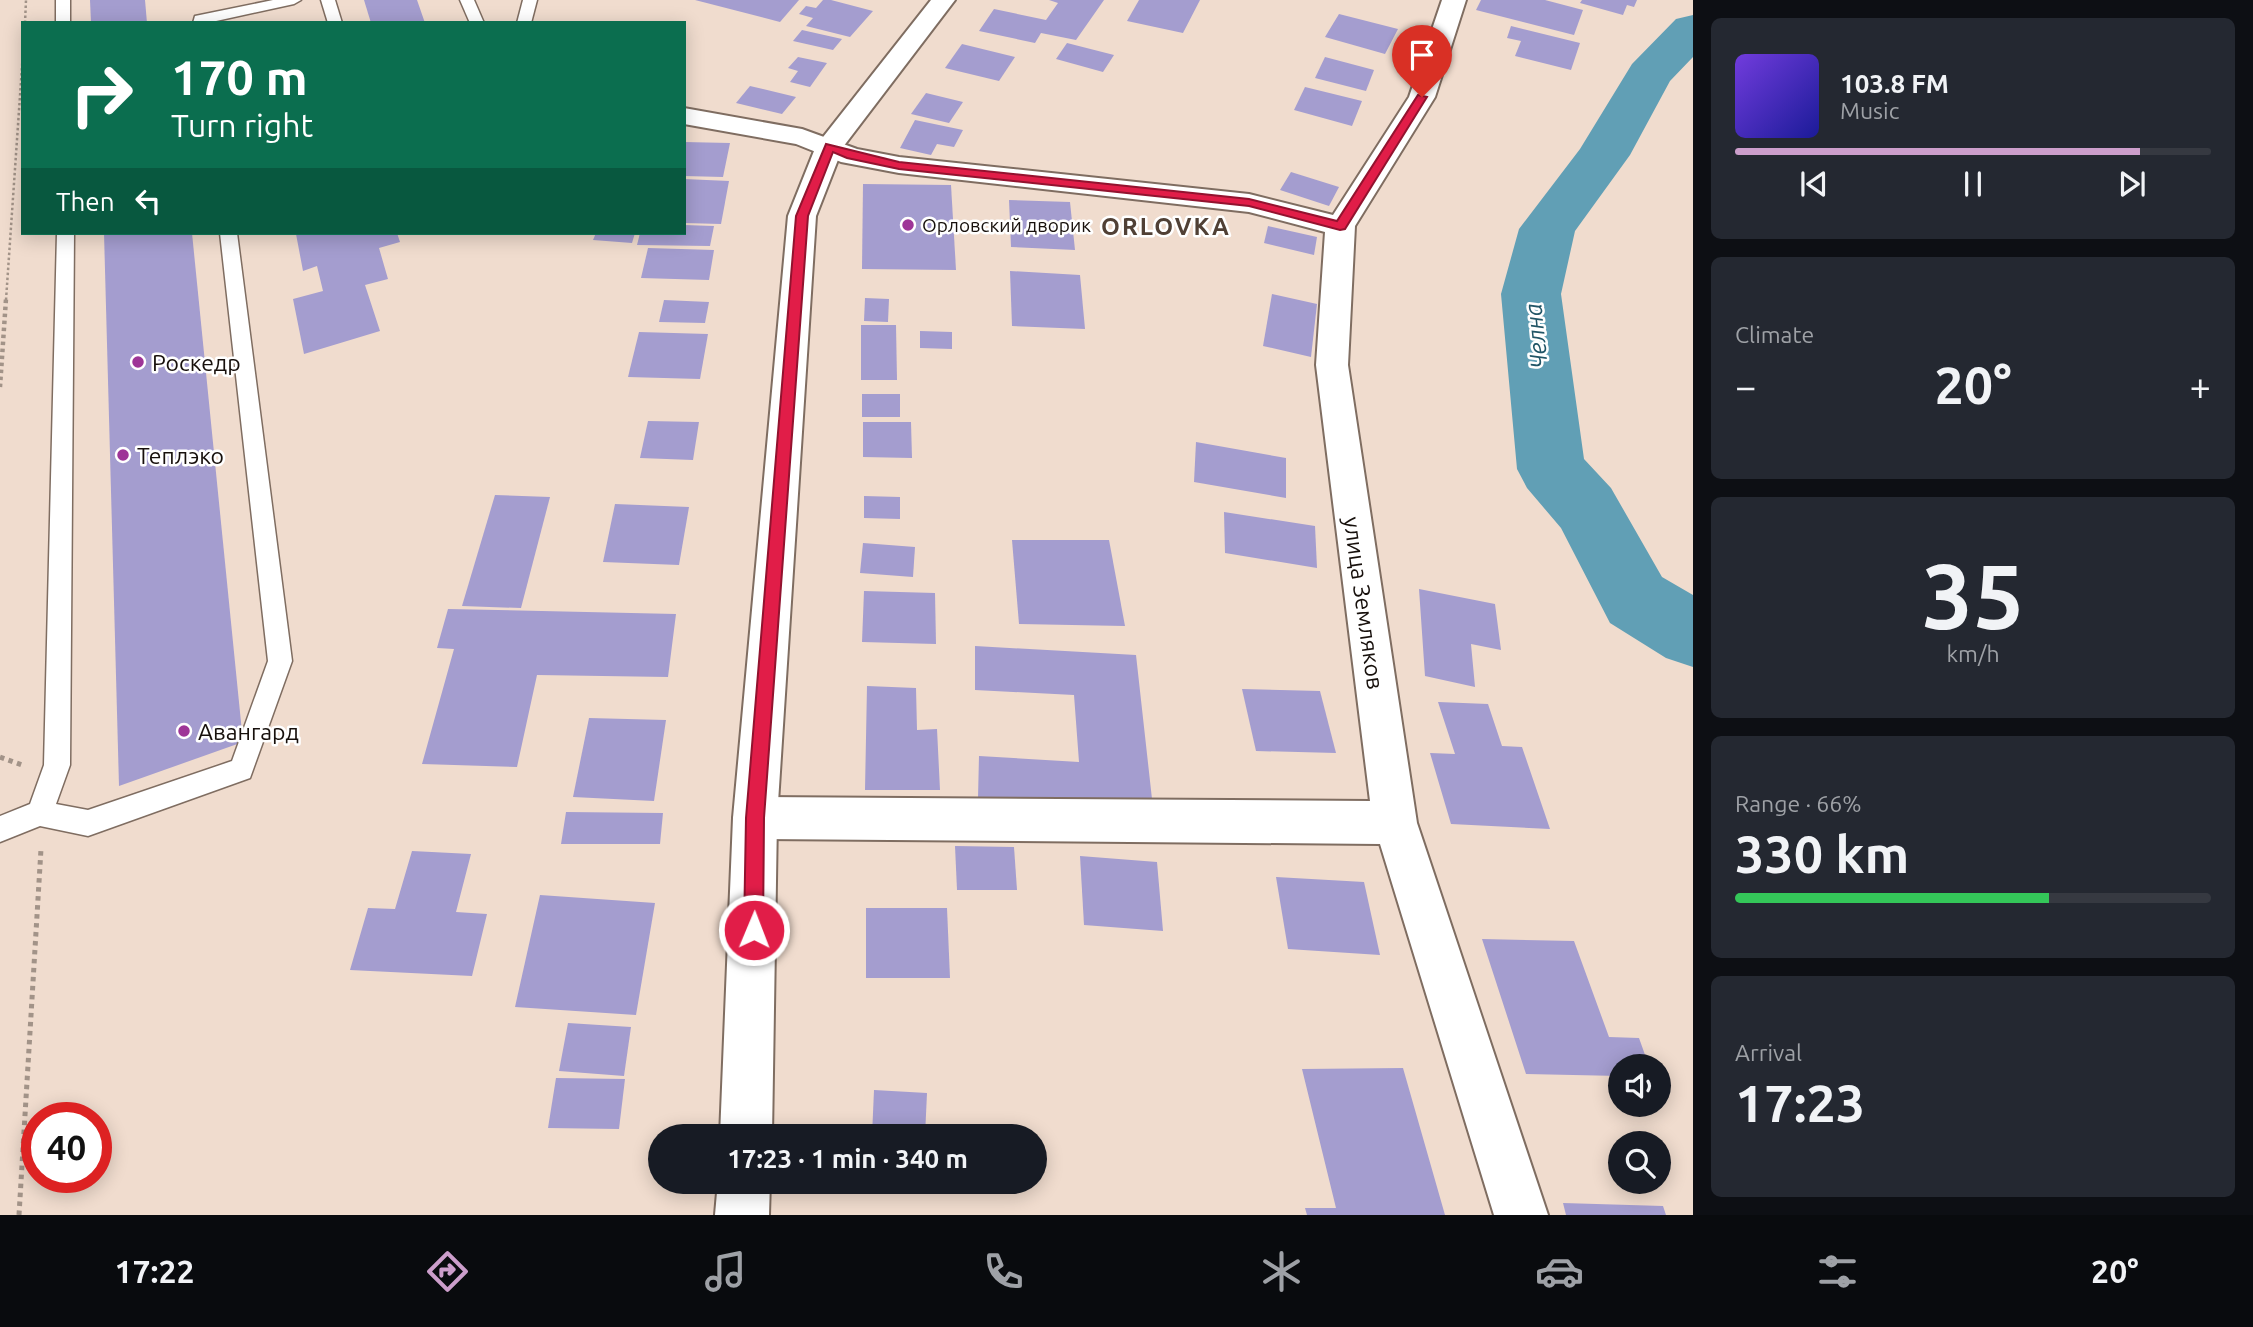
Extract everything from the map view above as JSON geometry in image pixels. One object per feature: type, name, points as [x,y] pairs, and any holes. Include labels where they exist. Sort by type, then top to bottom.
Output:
[{"type":"street","points":[[746,1124],[755,818],[802,216],[830,146],[943,0]]},
{"type":"street","name":"улица Земляков","points":[[1454,0],[1422,97],[1340,226],[1332,365],[1395,823],[1521,1215]]},
{"type":"street","points":[[686,116],[802,137],[851,156],[899,165],[1249,203],[1340,226]]},
{"type":"street","points":[[755,818],[1395,823]]},
{"type":"street","points":[[742,1215],[743,1194]]},
{"type":"lane","points":[[63,0],[63,21]]},
{"type":"lane","points":[[200,21],[294,0]]},
{"type":"lane","points":[[328,0],[334,21]]},
{"type":"lane","points":[[467,0],[476,21]]},
{"type":"lane","points":[[525,21],[530,0]]},
{"type":"lane","points":[[40,813],[57,765],[65,235]]},
{"type":"lane","points":[[0,830],[40,813],[88,823],[241,770],[280,662],[228,235]]},
{"type":"path","points":[[25,21],[26,0]]},
{"type":"path","points":[[0,387],[21,81]]},
{"type":"path","points":[[0,757],[34,770],[40,813],[41,852],[19,1215]]},
{"type":"building","points":[[90,0],[145,0],[147,21],[91,21]]},
{"type":"building","points":[[364,0],[417,0],[424,21],[370,21]]},
{"type":"building","points":[[695,0],[799,0],[780,22]]},
{"type":"building","points":[[823,0],[873,11],[850,37],[806,26],[813,18],[799,14],[806,6],[816,8]]},
{"type":"building","points":[[1049,0],[1104,0],[1076,40],[1041,33],[1035,43],[979,31],[994,9],[1046,20],[1058,3]]},
{"type":"building","points":[[1139,0],[1200,0],[1183,33],[1127,21]]},
{"type":"building","points":[[1481,0],[1545,0],[1583,10],[1574,35],[1476,10]]},
{"type":"building","points":[[1582,0],[1637,0],[1634,7],[1627,5],[1623,15],[1580,3]]},
{"type":"building","points":[[1339,14],[1398,29],[1385,54],[1325,37]]},
{"type":"building","points":[[1511,26],[1580,43],[1571,70],[1515,56],[1521,41],[1507,38]]},
{"type":"building","points":[[802,30],[842,39],[833,50],[793,41]]},
{"type":"building","points":[[1067,43],[1114,55],[1103,72],[1056,59]]},
{"type":"building","points":[[962,44],[1015,57],[999,81],[945,68]]},
{"type":"building","points":[[798,57],[827,63],[810,87],[790,82],[798,71],[788,68]]},
{"type":"building","points":[[1325,57],[1374,70],[1366,91],[1315,78]]},
{"type":"building","points":[[750,86],[796,97],[782,114],[736,103]]},
{"type":"building","points":[[1305,87],[1362,101],[1352,126],[1294,110]]},
{"type":"building","points":[[926,93],[963,102],[949,123],[911,114]]},
{"type":"building","points":[[915,120],[963,130],[954,147],[937,144],[931,155],[900,148]]},
{"type":"building","points":[[686,142],[730,143],[723,177],[686,176]]},
{"type":"building","points":[[1291,172],[1339,187],[1329,206],[1280,190]]},
{"type":"building","points":[[686,179],[729,181],[721,224],[686,223]]},
{"type":"building","points":[[863,184],[951,185],[956,270],[862,269]]},
{"type":"building","points":[[1009,200],[1070,202],[1075,250],[1011,247]]},
{"type":"building","points":[[686,225],[714,226],[710,246],[637,245],[640,235],[686,235]]},
{"type":"building","points":[[1268,226],[1317,237],[1314,255],[1264,243]]},
{"type":"building","points":[[104,235],[192,235],[243,742],[119,786]]},
{"type":"building","points":[[296,235],[398,235],[400,242],[379,248],[388,279],[365,285],[380,331],[304,354],[293,299],[323,291],[317,266],[303,271]]},
{"type":"building","points":[[595,235],[634,235],[632,243],[593,240]]},
{"type":"building","points":[[648,248],[714,250],[709,280],[641,278]]},
{"type":"building","points":[[1010,271],[1080,275],[1085,329],[1012,326]]},
{"type":"building","points":[[1272,294],[1317,304],[1311,357],[1263,346]]},
{"type":"building","points":[[865,298],[889,299],[888,322],[864,321]]},
{"type":"building","points":[[664,300],[709,302],[705,323],[659,322]]},
{"type":"building","points":[[861,325],[896,325],[897,380],[861,380]]},
{"type":"building","points":[[920,331],[952,332],[952,349],[920,348]]},
{"type":"building","points":[[639,332],[708,334],[700,379],[628,377]]},
{"type":"building","points":[[862,394],[900,394],[900,417],[862,417]]},
{"type":"building","points":[[648,421],[699,422],[693,460],[640,458]]},
{"type":"building","points":[[863,422],[911,422],[912,458],[863,457]]},
{"type":"building","points":[[1196,442],[1286,458],[1286,498],[1194,482]]},
{"type":"building","points":[[495,495],[550,497],[521,608],[462,606]]},
{"type":"building","points":[[864,496],[900,497],[900,519],[864,518]]},
{"type":"building","points":[[615,504],[689,507],[679,565],[603,562]]},
{"type":"building","points":[[1224,512],[1315,526],[1317,568],[1225,553]]},
{"type":"building","points":[[1012,540],[1109,540],[1125,626],[1019,624]]},
{"type":"building","points":[[863,543],[915,547],[913,577],[860,573]]},
{"type":"building","points":[[1419,589],[1495,604],[1501,650],[1471,644],[1475,687],[1425,676]]},
{"type":"building","points":[[864,591],[935,593],[936,644],[862,642]]},
{"type":"building","points":[[448,609],[676,614],[668,677],[537,675],[517,767],[422,764],[454,649],[437,648]]},
{"type":"building","points":[[975,646],[1136,655],[1153,808],[978,798],[979,756],[1079,762],[1074,695],[975,690]]},
{"type":"building","points":[[867,686],[916,688],[917,730],[937,729],[940,790],[865,790]]},
{"type":"building","points":[[1242,689],[1320,691],[1336,753],[1256,751]]},
{"type":"building","points":[[1438,702],[1488,704],[1502,746],[1522,747],[1550,829],[1451,824],[1430,753],[1455,754]]},
{"type":"building","points":[[589,718],[666,720],[654,801],[573,797]]},
{"type":"building","points":[[566,812],[663,813],[660,844],[561,844]]},
{"type":"building","points":[[955,846],[1014,847],[1017,890],[957,890]]},
{"type":"building","points":[[412,851],[471,854],[456,912],[487,914],[472,976],[350,970],[368,908],[395,909]]},
{"type":"building","points":[[1080,856],[1157,862],[1163,931],[1084,925]]},
{"type":"building","points":[[1276,877],[1364,882],[1380,955],[1288,949]]},
{"type":"building","points":[[540,895],[655,903],[636,1015],[515,1007]]},
{"type":"building","points":[[866,908],[947,908],[950,978],[866,978]]},
{"type":"building","points":[[1482,939],[1574,941],[1609,1037],[1639,1038],[1645,1054],[1608,1054],[1608,1076],[1526,1074]]},
{"type":"building","points":[[568,1023],[631,1027],[624,1076],[559,1071]]},
{"type":"building","points":[[1403,1068],[1445,1215],[1307,1215],[1305,1208],[1336,1208],[1302,1069]]},
{"type":"building","points":[[556,1078],[625,1079],[619,1129],[548,1128]]},
{"type":"building","points":[[874,1090],[927,1093],[926,1124],[873,1124]]},
{"type":"building","points":[[1563,1203],[1663,1206],[1666,1215],[1566,1215]]},
{"type":"waterway","name":"Челна","points":[[1693,29],[1649,74],[1603,155],[1547,229],[1531,294],[1551,469],[1586,508],[1636,600],[1693,634]]},
{"type":"place","name":"Орловский дворик","points":[[908,225]]},
{"type":"place","name":"Роскедр","points":[[138,362]]},
{"type":"place","name":"Теплэко","points":[[123,455]]},
{"type":"place","name":"Авангард","points":[[184,731]]},
{"type":"district","name":"ORLOVKA","points":[[1166,226]]},
{"type":"route","points":[[754,930],[755,818],[802,216],[830,146],[851,156],[899,165],[1249,203],[1340,226],[1422,97]]}]
